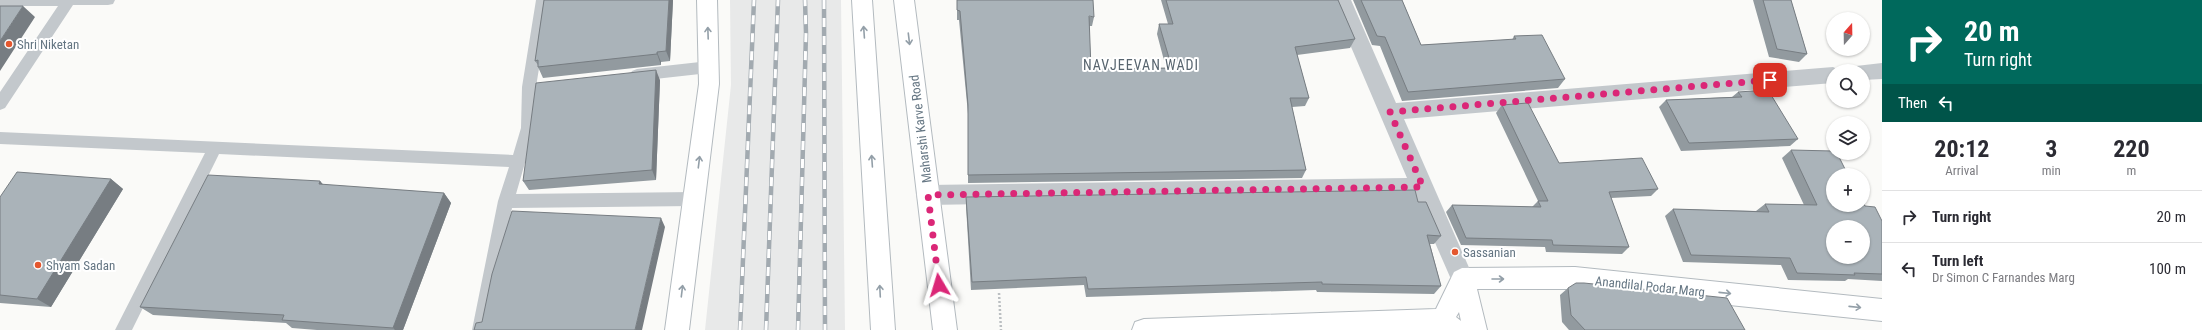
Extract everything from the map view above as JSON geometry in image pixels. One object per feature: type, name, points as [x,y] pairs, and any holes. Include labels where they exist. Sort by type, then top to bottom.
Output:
[{"type":"street","points":[[677,330],[709,84],[707,0]]},
{"type":"street","points":[[862,0],[883,330]]},
{"type":"street","name":"Maharshi Karve Road","points":[[904,0],[945,330]]},
{"type":"street","points":[[1341,0],[1462,279],[1475,330]]},
{"type":"street","points":[[1870,72],[1882,71]]},
{"type":"street","points":[[1390,112],[1826,76]]},
{"type":"street","points":[[928,195],[1423,187]]},
{"type":"street","name":"Anandilal Podar Marg","points":[[1462,279],[1575,278],[1882,310]]},
{"type":"street","points":[[1144,330],[1448,325],[1462,279]]},
{"type":"lane","points":[[0,104],[69,0]]},
{"type":"lane","points":[[0,1],[108,0]]},
{"type":"lane","points":[[480,330],[506,202],[528,128],[529,87],[543,0]]},
{"type":"lane","points":[[621,77],[709,67]]},
{"type":"lane","points":[[529,87],[544,86]]},
{"type":"lane","points":[[0,138],[518,161]]},
{"type":"lane","points":[[123,330],[215,148]]},
{"type":"lane","points":[[506,202],[694,199]]},
{"type":"path","points":[[999,293],[1001,330]]},
{"type":"shaded area","points":[[730,0],[841,0],[845,330],[705,330],[731,85]]},
{"type":"building","points":[[544,0],[669,0],[666,51],[657,52],[657,54],[538,67],[538,60],[535,61]]},
{"type":"building","points":[[957,0],[1093,0],[1094,17],[1089,16],[1091,69],[1172,68],[1159,24],[1173,24],[1166,0],[1338,0],[1355,39],[1295,47],[1309,98],[1290,98],[1306,170],[968,175],[968,105],[960,11],[957,10]]},
{"type":"building","points":[[1361,0],[1402,0],[1421,45],[1516,39],[1514,36],[1542,35],[1565,79],[1408,92],[1385,37],[1377,36]]},
{"type":"building","points":[[1763,0],[1791,0],[1807,54],[1777,49]]},
{"type":"building","points":[[0,6],[23,6],[0,41]]},
{"type":"building","points":[[656,70],[652,170],[523,181],[536,83]]},
{"type":"building","points":[[1768,90],[1798,139],[1689,143],[1666,100],[1742,97],[1738,92]]},
{"type":"building","points":[[1528,103],[1559,163],[1642,158],[1658,189],[1609,192],[1629,247],[1553,245],[1552,240],[1466,238],[1452,205],[1541,207],[1538,201],[1548,201],[1502,105]]},
{"type":"building","points":[[1791,150],[1826,151],[1826,160],[1840,160],[1844,168],[1826,168],[1826,212],[1870,212],[1870,206],[1875,207],[1882,221],[1882,274],[1854,273],[1855,275],[1797,273],[1790,258],[1691,255],[1673,209],[1769,212],[1765,204],[1817,205]]},
{"type":"building","name":"Shyam Sadan","points":[[17,172],[111,179],[37,299],[0,295],[0,197]]},
{"type":"building","points":[[208,175],[320,181],[319,184],[444,193],[393,328],[282,320],[284,315],[140,307]]},
{"type":"building","points":[[1415,190],[1418,202],[1426,202],[1441,236],[1427,235],[1441,286],[1322,284],[1322,282],[1088,289],[1086,277],[972,282],[966,197]]},
{"type":"building","points":[[512,211],[661,218],[635,330],[474,330],[476,323],[482,322],[492,274]]},
{"type":"building","points":[[1576,283],[1727,298],[1745,330],[1585,330],[1571,315],[1568,288]]},
{"type":"railway","points":[[740,330],[754,0]]},
{"type":"railway","points":[[766,330],[778,0]]},
{"type":"railway","points":[[798,330],[806,33],[805,0]]},
{"type":"railway","points":[[824,0],[825,330]]},
{"type":"place","name":"Shri Niketan","points":[[9,44]]},
{"type":"place","name":"Sassanian","points":[[1455,252]]},
{"type":"place","name":"Shyam Sadan","points":[[38,265]]},
{"type":"district","name":"NAVJEEVAN WADI","points":[[1141,65]]},
{"type":"route","points":[[939,285],[928,195],[1423,187],[1390,112],[1770,80]]}]
